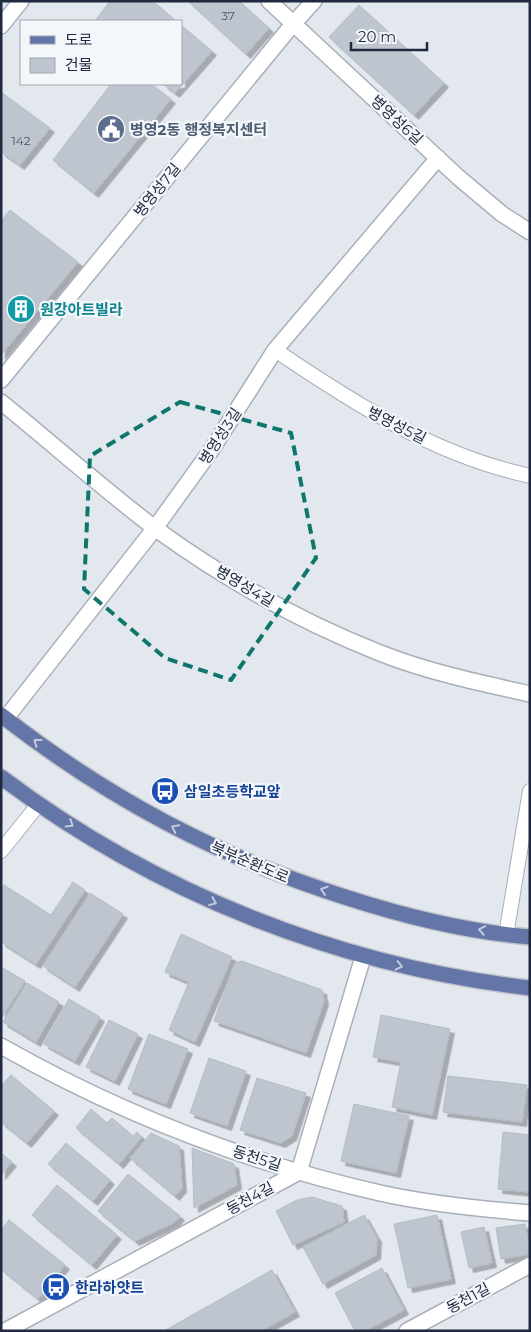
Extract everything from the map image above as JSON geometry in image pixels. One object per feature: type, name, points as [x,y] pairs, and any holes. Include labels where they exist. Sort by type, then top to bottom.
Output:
[{"type":"main road","name":"북부순환도로","points":[[4,716],[64,763],[142,811],[217,850],[292,880],[375,906],[419,918],[506,935],[530,937]]},
{"type":"main road","points":[[1,777],[38,805],[121,856],[195,894],[282,930],[363,957],[446,975],[530,988]]},
{"type":"street","points":[[1,26],[21,1]]},
{"type":"street","name":"병영성6길","points":[[269,1],[438,158],[502,214],[530,232]]},
{"type":"street","name":"병영성7길","points":[[1,380],[293,24],[314,1]]},
{"type":"street","name":"병영성3길","points":[[4,716],[155,528],[212,450],[275,350],[438,158]]},
{"type":"street","name":"병영성4길","points":[[1,402],[155,528],[247,589],[306,621],[381,654],[464,679],[530,694]]},
{"type":"street","points":[[299,1172],[363,957]]},
{"type":"street","name":"동천5길","points":[[1,1046],[99,1097],[169,1127],[299,1172],[390,1195],[464,1207],[530,1213]]},
{"type":"street","name":"동천4길","points":[[5,1331],[299,1172]]},
{"type":"street","name":"동천1길","points":[[407,1331],[530,1265]]},
{"type":"lane","name":"병영성5길","points":[[275,350],[351,401],[438,446],[530,476]]},
{"type":"lane","points":[[506,935],[530,791]]},
{"type":"lane","points":[[1,851],[38,805]]},
{"type":"highlighted area","points":[[180,402],[291,433],[316,558],[231,680],[165,658],[84,589],[90,456]]},
{"type":"building","points":[[110,1],[153,1],[175,20],[96,20]]},
{"type":"building","points":[[188,1],[239,1],[269,28],[246,54]]},
{"type":"building","points":[[359,5],[444,83],[414,115],[329,37]]},
{"type":"building","points":[[182,26],[212,51],[175,93],[164,85],[182,85]]},
{"type":"building","name":"병영2동 행정복지센터","points":[[110,85],[152,85],[171,99],[94,193],[53,160]]},
{"type":"building","points":[[1,92],[50,128],[20,165],[1,152]]},
{"type":"building","name":"원강아트빌라","points":[[10,210],[78,262],[1,355],[1,221]]},
{"type":"building","points":[[73,882],[85,890],[36,964],[1,942],[1,890],[4,885],[51,915]]},
{"type":"building","points":[[90,893],[123,914],[75,987],[43,966]]},
{"type":"building","points":[[181,934],[232,957],[195,1042],[169,1030],[189,982],[165,972]]},
{"type":"building","points":[[242,961],[322,990],[324,1001],[306,1053],[214,1021],[235,963]]},
{"type":"building","points":[[1,967],[25,981],[1,1019]]},
{"type":"building","points":[[27,983],[59,1002],[36,1042],[3,1022]]},
{"type":"building","points":[[69,999],[100,1017],[75,1061],[44,1044]]},
{"type":"building","points":[[381,1015],[450,1029],[432,1115],[392,1107],[401,1062],[373,1057]]},
{"type":"building","points":[[109,1020],[138,1034],[115,1081],[86,1067]]},
{"type":"building","points":[[149,1034],[188,1049],[166,1104],[128,1089]]},
{"type":"building","points":[[209,1058],[246,1071],[227,1126],[190,1113]]},
{"type":"building","points":[[11,1075],[54,1111],[27,1143],[1,1122],[1,1086]]},
{"type":"building","points":[[448,1076],[527,1085],[522,1122],[443,1112]]},
{"type":"building","points":[[257,1078],[306,1093],[292,1136],[281,1143],[240,1130]]},
{"type":"building","points":[[354,1104],[409,1116],[396,1173],[341,1161]]},
{"type":"building","points":[[91,1109],[107,1123],[112,1118],[133,1136],[137,1132],[142,1137],[119,1164],[76,1128]]},
{"type":"building","points":[[503,1132],[530,1135],[530,1192],[498,1189]]},
{"type":"building","points":[[151,1133],[179,1146],[182,1188],[175,1196],[130,1158]]},
{"type":"building","points":[[66,1143],[110,1180],[93,1201],[48,1164]]},
{"type":"building","points":[[192,1148],[234,1164],[237,1185],[194,1208]]},
{"type":"building","points":[[1,1153],[12,1162],[1,1175]]},
{"type":"building","points":[[128,1174],[180,1216],[175,1222],[135,1241],[98,1211]]},
{"type":"building","points":[[57,1185],[117,1235],[92,1265],[32,1215]]},
{"type":"building","points":[[312,1197],[342,1206],[344,1222],[293,1245],[276,1211],[297,1200]]},
{"type":"building","points":[[364,1215],[377,1238],[376,1255],[323,1284],[303,1247]]},
{"type":"building","points":[[437,1215],[451,1279],[408,1288],[394,1224]]},
{"type":"building","points":[[9,1220],[65,1265],[38,1299],[1,1269],[1,1230]]},
{"type":"building","points":[[525,1224],[530,1254],[501,1259],[496,1228]]},
{"type":"building","points":[[484,1227],[492,1263],[469,1268],[461,1232]]},
{"type":"building","points":[[382,1268],[404,1310],[365,1331],[355,1331],[335,1293]]},
{"type":"building","points":[[272,1270],[295,1312],[261,1331],[164,1331]]},
{"type":"place","name":"병영2동 행정복지센터","points":[[111,129]]},
{"type":"place","name":"원강아트빌라","points":[[21,309]]},
{"type":"place","name":"삼일초등학교앞","points":[[165,791]]},
{"type":"place","name":"한라하얏트","points":[[56,1287]]}]
